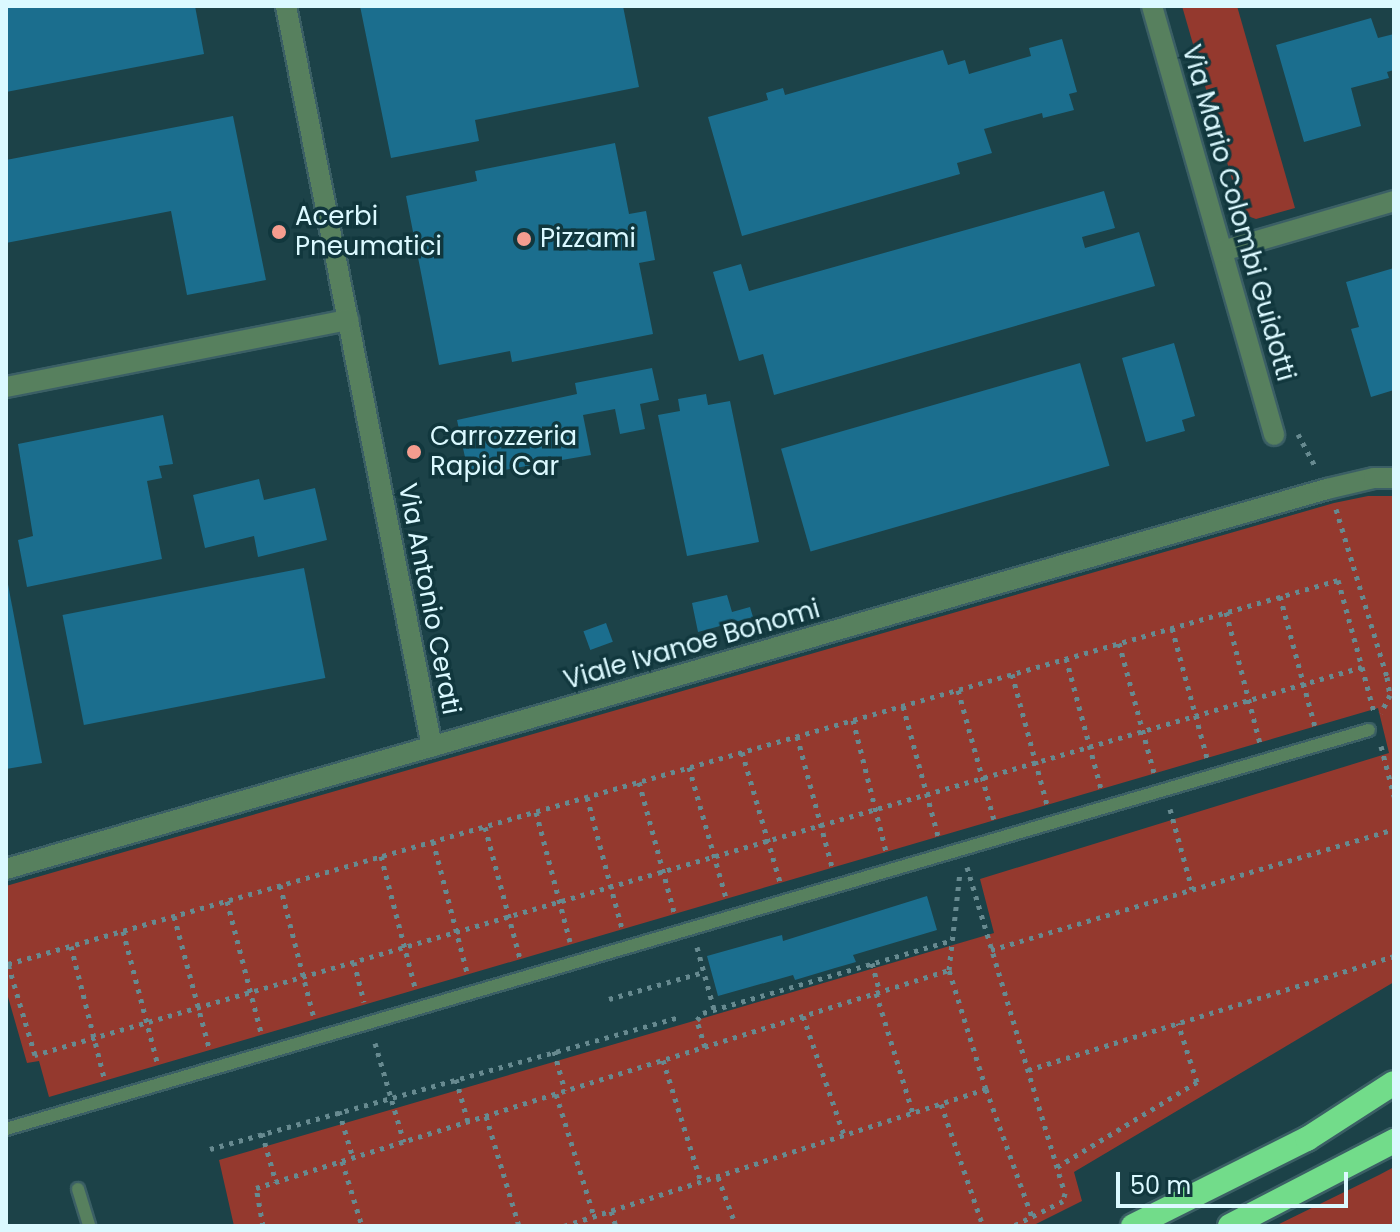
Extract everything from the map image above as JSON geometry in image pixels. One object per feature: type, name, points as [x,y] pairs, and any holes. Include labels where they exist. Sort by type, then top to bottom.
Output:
[{"type":"highway","points":[[1133,1226],[1307,1139],[1394,1083]]},
{"type":"highway","points":[[1230,1226],[1394,1141]]},
{"type":"street","name":"Via Antonio Cerati","points":[[286,6],[432,747]]},
{"type":"street","name":"Via Mario Colombi Guidotti","points":[[1152,6],[1274,435]]},
{"type":"street","points":[[1222,251],[1394,201]]},
{"type":"street","points":[[6,387],[348,320]]},
{"type":"street","name":"Viale Ivanoe Bonomi","points":[[6,869],[1327,489],[1374,478],[1394,478]]},
{"type":"lane","points":[[6,1129],[732,919],[1369,730]]},
{"type":"lane","points":[[78,1189],[89,1226]]},
{"type":"path","points":[[1274,435],[1295,428],[1327,489],[1387,677],[1388,703],[1369,730]]},
{"type":"path","points":[[1338,580],[1362,667],[35,1055],[8,964],[1226,612],[1338,580]]},
{"type":"path","points":[[1280,596],[1320,745]]},
{"type":"path","points":[[1226,612],[1265,761]]},
{"type":"path","points":[[1172,628],[1212,777]]},
{"type":"path","points":[[1119,643],[1192,889]]},
{"type":"path","points":[[1066,658],[1107,808]]},
{"type":"path","points":[[1012,674],[1052,824]]},
{"type":"path","points":[[958,690],[1000,840]]},
{"type":"path","points":[[903,706],[944,856]]},
{"type":"path","points":[[853,720],[891,872]]},
{"type":"path","points":[[797,736],[837,888]]},
{"type":"path","points":[[742,752],[786,903]]},
{"type":"path","points":[[689,767],[732,919]]},
{"type":"path","points":[[639,782],[663,872],[704,972],[714,1009]]},
{"type":"path","points":[[587,797],[628,949]]},
{"type":"path","points":[[536,812],[576,964]]},
{"type":"path","points":[[485,827],[526,979]]},
{"type":"path","points":[[991,950],[1394,829]]},
{"type":"path","points":[[433,841],[473,994]]},
{"type":"path","points":[[962,851],[949,970],[986,1089],[1032,1217]]},
{"type":"path","points":[[962,851],[1063,1187],[1063,1201],[1013,1226]]},
{"type":"path","points":[[381,856],[421,1009]]},
{"type":"path","points":[[280,885],[319,1039]]},
{"type":"path","points":[[227,901],[267,1054]]},
{"type":"path","points":[[174,916],[214,1069]]},
{"type":"path","points":[[123,931],[163,1084]]},
{"type":"path","points":[[705,1047],[697,1020],[714,1009],[952,940]]},
{"type":"path","points":[[71,946],[109,1099]]},
{"type":"path","points":[[1028,1070],[1394,956]]},
{"type":"path","points":[[354,962],[404,1142]]},
{"type":"path","points":[[872,963],[913,1113]]},
{"type":"path","points":[[263,1226],[256,1188],[949,970]]},
{"type":"path","points":[[609,999],[704,972]]},
{"type":"path","points":[[803,1016],[844,1135]]},
{"type":"path","points":[[210,1149],[679,1017]]},
{"type":"path","points":[[1057,1167],[1197,1082],[1178,1023]]},
{"type":"path","points":[[554,1051],[565,1091]]},
{"type":"path","points":[[663,1060],[701,1182]]},
{"type":"path","points":[[456,1079],[468,1122]]},
{"type":"path","points":[[564,1226],[986,1089]]},
{"type":"path","points":[[556,1094],[594,1216]]},
{"type":"path","points":[[941,1104],[983,1226]]},
{"type":"path","points":[[339,1111],[353,1158]]},
{"type":"path","points":[[486,1116],[519,1226]]},
{"type":"path","points":[[262,1133],[276,1182]]},
{"type":"path","points":[[342,1161],[362,1226]]},
{"type":"path","points":[[718,1177],[736,1226]]},
{"type":"path","points":[[611,1211],[616,1226]]},
{"type":"shaded area","points":[[1182,6],[1237,6],[1295,208],[1256,219],[1242,214]]},
{"type":"shaded area","points":[[1368,496],[1394,496],[1394,982],[1074,1172],[1082,1201],[1032,1226],[234,1226],[219,1160],[994,933],[980,879],[1389,753],[1378,708],[49,1097],[39,1061],[27,1063],[6,990],[6,886],[1334,503]]},
{"type":"shaded area","points":[[1394,1167],[1394,1226],[1275,1226],[1379,1175]]},
{"type":"building","points":[[6,6],[195,6],[204,54],[6,92]]},
{"type":"building","points":[[360,6],[623,6],[639,87],[475,120],[479,141],[391,158]]},
{"type":"building","points":[[1371,18],[1378,38],[1394,34],[1394,70],[1387,72],[1389,78],[1351,88],[1361,126],[1304,142],[1276,45]]},
{"type":"building","points":[[1062,39],[1077,92],[1069,94],[1074,110],[1043,118],[1042,113],[984,129],[992,153],[957,163],[960,174],[742,236],[708,117],[768,100],[766,93],[783,88],[785,95],[943,50],[948,65],[965,60],[969,74],[1031,56],[1029,48]]},
{"type":"building","points":[[233,116],[266,280],[187,295],[171,211],[6,243],[6,160]]},
{"type":"building","name":"Pizzami","points":[[615,143],[629,214],[646,211],[655,260],[639,263],[653,334],[512,362],[510,351],[439,365],[406,196],[477,181],[475,171]]},
{"type":"building","points":[[1104,191],[1115,228],[1082,237],[1085,248],[1139,232],[1155,286],[774,395],[763,354],[739,361],[713,272],[741,264],[749,291]]},
{"type":"building","points":[[1394,268],[1394,390],[1371,397],[1351,329],[1359,327],[1346,282]]},
{"type":"building","points":[[1174,343],[1195,416],[1182,420],[1185,431],[1146,442],[1122,358]]},
{"type":"building","points":[[1080,363],[1109,466],[811,552],[781,449]]},
{"type":"building","points":[[652,368],[659,400],[640,404],[645,429],[620,434],[615,409],[583,415],[591,455],[469,476],[457,420],[577,394],[575,383]]},
{"type":"building","points":[[706,394],[708,405],[730,401],[759,542],[687,556],[658,415],[680,411],[678,399]]},
{"type":"building","points":[[163,415],[173,464],[159,466],[162,478],[147,481],[162,559],[27,587],[18,540],[33,536],[18,444]]},
{"type":"building","points":[[259,479],[264,500],[315,488],[327,540],[258,557],[254,536],[205,548],[193,495]]},
{"type":"building","points":[[304,568],[325,678],[84,725],[63,615]]},
{"type":"building","points":[[6,574],[42,763],[6,769]]},
{"type":"building","points":[[727,595],[732,612],[750,607],[753,617],[698,632],[692,603]]},
{"type":"building","points":[[606,623],[613,642],[590,650],[583,631]]},
{"type":"building","points":[[927,896],[937,930],[853,955],[856,962],[795,980],[793,975],[718,996],[707,956],[782,935],[783,941]]},
{"type":"place","name":"Acerbi Pneumatici","points":[[279,232]]},
{"type":"place","name":"Pizzami","points":[[524,239]]},
{"type":"place","name":"Carrozzeria Rapid Car","points":[[414,452]]}]
